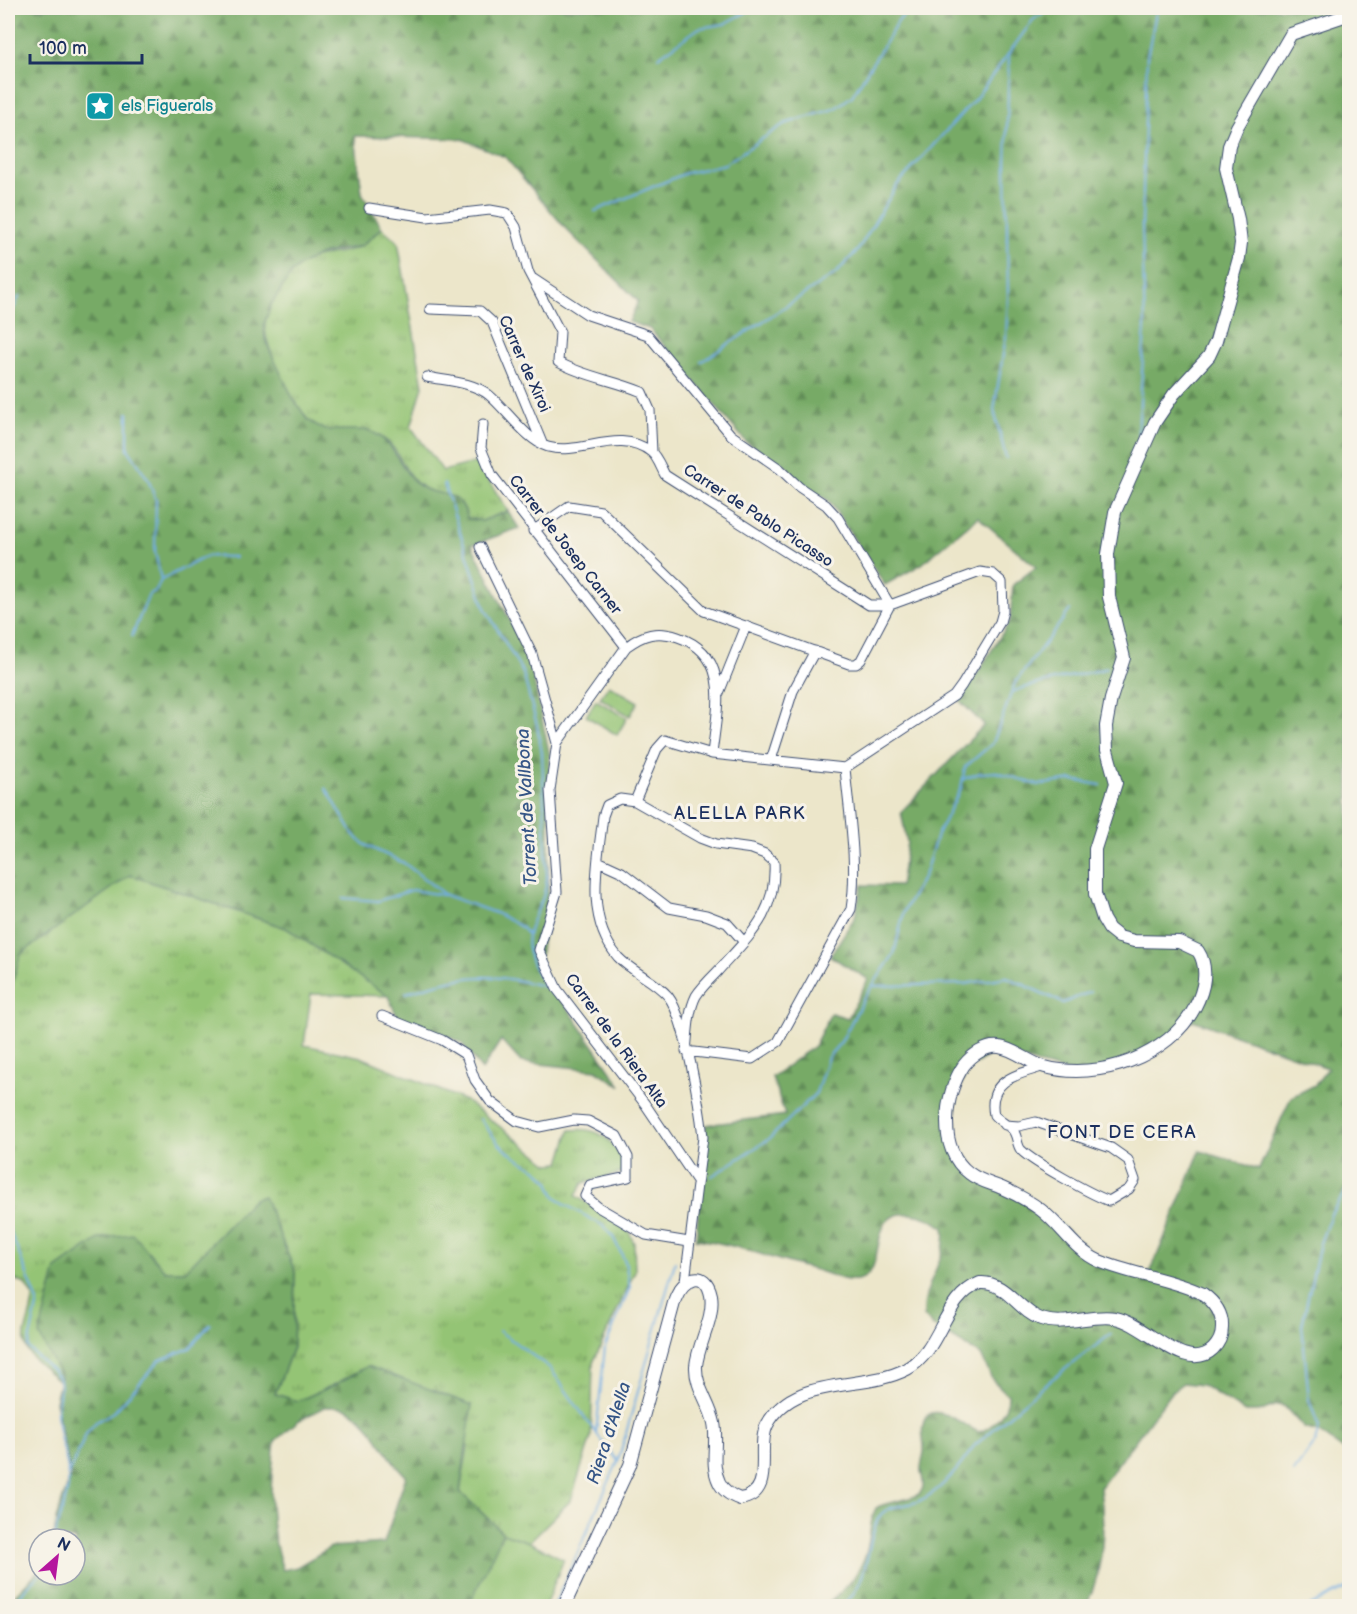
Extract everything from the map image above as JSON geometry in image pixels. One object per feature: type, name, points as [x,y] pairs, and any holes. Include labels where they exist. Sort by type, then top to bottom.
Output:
[{"type":"main road","points":[[564,1606],[630,1465],[675,1299],[690,1280],[706,1284],[711,1297],[696,1374],[714,1422],[715,1463],[719,1482],[726,1491],[740,1499],[750,1496],[759,1487],[763,1471],[761,1445],[765,1427],[781,1407],[803,1393],[891,1375],[909,1368],[927,1351],[962,1294],[980,1283],[999,1287],[1022,1308],[1041,1319],[1057,1321],[1109,1317],[1121,1319],[1136,1325],[1178,1353],[1193,1356],[1209,1352],[1219,1342],[1222,1324],[1219,1311],[1208,1298],[1195,1290],[1088,1255],[1043,1212],[1023,1198],[977,1179],[962,1167],[954,1156],[948,1125],[949,1096],[956,1078],[969,1060],[983,1051],[998,1047],[1042,1067],[1096,1069],[1129,1062],[1175,1033],[1187,1021],[1201,993],[1205,968],[1198,951],[1179,942],[1134,940],[1119,936],[1109,929],[1103,919],[1095,894],[1095,849],[1116,789],[1116,775],[1107,750],[1106,726],[1111,699],[1124,658],[1108,586],[1113,519],[1123,490],[1155,422],[1174,394],[1209,356],[1216,341],[1241,243],[1226,168],[1233,134],[1291,34],[1350,14]]},
{"type":"street","points":[[369,208],[428,217],[502,210],[516,226],[525,263],[560,332],[558,362],[579,374],[642,392],[650,410],[652,452],[618,440],[561,450],[543,445],[488,394],[458,383],[427,377]]},
{"type":"street","points":[[532,278],[595,319],[648,335],[731,435],[826,505],[838,519],[890,605]]},
{"type":"street","name":"Carrer de Xiroi","points":[[430,309],[480,311],[492,322],[543,445]]},
{"type":"street","name":"Carrer de Josep Carner","points":[[483,424],[481,448],[492,475],[533,531],[626,647]]},
{"type":"street","name":"Carrer de Pablo Picasso","points":[[652,452],[665,475],[869,605],[890,605]]},
{"type":"street","points":[[533,531],[551,515],[569,506],[601,511],[704,611],[849,664],[856,664],[890,605],[980,572],[993,574],[1002,582],[1004,592],[1000,622],[954,696],[845,768],[712,754],[665,740],[657,749],[635,801]]},
{"type":"street","points":[[480,547],[532,654],[557,743]]},
{"type":"street","points":[[712,754],[719,693],[746,626]]},
{"type":"street","points":[[626,647],[641,636],[667,634],[689,641],[711,658],[719,693]]},
{"type":"street","name":"Carrer de la Riera Alta","points":[[626,647],[557,743],[550,790],[557,892],[539,950],[557,989],[645,1104],[697,1181]]},
{"type":"street","points":[[771,760],[794,691],[815,651]]},
{"type":"street","points":[[686,1051],[752,1059],[778,1042],[851,909],[852,843],[845,768]]},
{"type":"street","points":[[686,1051],[691,1013],[696,996],[759,925],[771,903],[775,880],[774,862],[765,854],[752,849],[716,844],[700,838],[635,801],[620,799],[607,805],[596,888],[604,935],[618,957],[668,996],[675,1008],[686,1051],[694,1078],[702,1126],[688,1254],[690,1280]]},
{"type":"street","points":[[598,861],[629,876],[669,908],[706,915],[727,923],[744,942]]},
{"type":"street","points":[[382,1016],[442,1040],[466,1056],[476,1080],[490,1101],[517,1121],[539,1127],[574,1120],[588,1121],[617,1136],[628,1158],[628,1177],[590,1185],[585,1196],[598,1207],[646,1235],[690,1242]]},
{"type":"street","points":[[1005,1125],[1019,1126],[1036,1122],[1111,1148],[1128,1160],[1135,1180],[1129,1189],[1109,1202],[1020,1149],[1012,1129],[1005,1125],[994,1115],[993,1092],[999,1085],[1020,1074],[1042,1067]]},
{"type":"green space","points":[[8,8],[1349,8],[1349,1454],[1318,1432],[1304,1428],[1284,1406],[1276,1405],[1259,1412],[1245,1412],[1202,1385],[1183,1383],[1172,1391],[1100,1488],[1103,1518],[1102,1548],[1097,1577],[1086,1606],[822,1606],[846,1587],[864,1560],[876,1508],[912,1497],[922,1490],[921,1468],[924,1451],[922,1428],[926,1417],[932,1413],[948,1415],[978,1432],[989,1427],[999,1418],[1006,1407],[1008,1395],[992,1379],[981,1355],[932,1326],[924,1316],[927,1294],[943,1250],[944,1228],[933,1221],[911,1214],[896,1215],[887,1221],[882,1231],[873,1266],[867,1275],[857,1280],[840,1278],[740,1248],[696,1239],[706,1125],[785,1115],[772,1077],[814,1046],[831,1013],[848,1018],[868,979],[830,956],[855,917],[862,885],[900,886],[907,842],[901,812],[984,725],[958,699],[965,693],[1010,621],[1013,585],[1036,567],[978,517],[922,564],[885,585],[829,501],[802,483],[784,464],[747,443],[650,329],[629,322],[638,301],[566,229],[505,157],[462,139],[355,136],[362,193],[382,228],[361,246],[321,254],[301,265],[291,274],[272,303],[264,324],[265,338],[293,398],[308,420],[325,430],[368,430],[378,435],[392,448],[405,470],[417,484],[459,501],[467,518],[482,521],[508,511],[519,528],[472,545],[529,659],[550,756],[548,900],[539,966],[621,1086],[596,1070],[521,1062],[501,1040],[482,1070],[461,1042],[397,1016],[388,996],[286,928],[130,875],[21,954],[8,997]],"holes":[[[1193,1020],[1328,1068],[1315,1085],[1291,1097],[1259,1169],[1200,1151],[1150,1273],[1095,1255],[1036,1203],[978,1171],[956,1143],[955,1096],[969,1068],[994,1052],[1086,1077],[1117,1069]]]},
{"type":"green space","points":[[382,228],[398,242],[423,386],[411,427],[443,471],[477,462],[508,511],[482,521],[467,518],[460,502],[455,498],[428,490],[416,482],[394,449],[383,438],[366,432],[324,430],[308,421],[282,379],[269,347],[265,323],[278,291],[290,274],[306,261],[352,250],[361,246]]},
{"type":"green space","points":[[609,685],[638,702],[630,716],[600,698]]},
{"type":"green space","points":[[596,700],[627,718],[617,735],[586,716]]},
{"type":"green space","points":[[130,875],[286,928],[388,996],[311,994],[304,1045],[361,1057],[466,1101],[549,1164],[560,1163],[570,1130],[580,1129],[602,1135],[613,1145],[623,1160],[621,1173],[583,1183],[576,1196],[627,1228],[634,1243],[635,1271],[593,1363],[591,1437],[571,1500],[529,1542],[503,1533],[460,1492],[468,1446],[368,1366],[298,1401],[275,1394],[293,1347],[295,1272],[264,1197],[254,1199],[186,1271],[165,1271],[61,1377],[60,1382],[36,1361],[27,1349],[25,1334],[33,1297],[25,1284],[8,1277],[8,997],[20,954]]},
{"type":"green space","points":[[264,1196],[295,1272],[293,1347],[275,1394],[298,1401],[368,1366],[472,1405],[460,1492],[503,1533],[470,1604],[462,1606],[13,1606],[11,1599],[27,1582],[27,1587],[87,1587],[87,1527],[55,1527],[71,1475],[55,1402],[61,1377],[39,1335],[56,1269],[100,1238],[133,1234],[165,1271],[185,1271],[254,1199]],"holes":[[[324,1407],[348,1409],[365,1423],[406,1476],[384,1543],[331,1547],[297,1567],[283,1570],[274,1537],[271,1506],[275,1441],[298,1421]]]},
{"type":"green space","points":[[503,1533],[529,1542],[564,1559],[545,1606],[469,1606]]},
{"type":"waterway","points":[[658,57],[699,28],[724,24],[754,8]]},
{"type":"waterway","points":[[595,211],[686,173],[725,164],[784,124],[834,109],[852,96],[899,20],[911,8]]},
{"type":"waterway","points":[[701,362],[835,274],[858,250],[897,185],[976,98],[1033,20],[1050,8]]},
{"type":"waterway","points":[[1138,434],[1145,326],[1142,225],[1147,57],[1157,8]]},
{"type":"waterway","points":[[1006,458],[994,410],[1006,336],[1008,297],[1006,164],[1009,55]]},
{"type":"waterway","points":[[8,320],[19,297]]},
{"type":"waterway","points":[[128,413],[128,449],[148,479],[156,500],[155,551],[161,580],[156,591],[149,594],[132,636]]},
{"type":"waterway","name":"Torrent de Vallbona","points":[[444,484],[485,608],[523,673],[537,725],[542,753],[547,878],[544,895],[530,928],[527,943],[534,966],[552,994]]},
{"type":"waterway","points":[[161,580],[207,556],[235,557]]},
{"type":"waterway","points":[[712,1176],[769,1139],[816,1093],[828,1057],[841,1042],[864,998],[894,954],[904,911],[925,873],[937,835],[961,788],[965,767],[993,743],[1015,683],[1070,610]]},
{"type":"waterway","points":[[1012,692],[1035,684],[1107,668]]},
{"type":"waterway","points":[[8,693],[8,710]]},
{"type":"waterway","points":[[8,752],[13,762]]},
{"type":"waterway","points":[[963,779],[980,773],[997,772],[1038,785],[1072,780],[1101,785]]},
{"type":"waterway","points":[[326,788],[353,834],[365,845],[404,863],[445,895],[498,914],[521,927],[528,935]]},
{"type":"waterway","points":[[343,898],[378,901],[412,890],[443,895]]},
{"type":"waterway","points":[[406,993],[444,982],[476,977],[509,979],[547,987]]},
{"type":"waterway","points":[[874,986],[964,984],[1007,977],[1063,1003],[1090,992]]},
{"type":"waterway","points":[[480,1119],[499,1144],[515,1157],[536,1169],[549,1182],[555,1196],[566,1205],[602,1225],[613,1237],[625,1261],[630,1287],[605,1347],[596,1433],[618,1461]]},
{"type":"waterway","points":[[1294,1472],[1315,1443],[1319,1427],[1309,1400],[1302,1325],[1320,1243],[1331,1214],[1350,1184]]},
{"type":"waterway","points":[[8,1226],[38,1302],[28,1347],[55,1373],[60,1384],[57,1421],[68,1476],[67,1492],[57,1527]]},
{"type":"waterway","name":"Riera d'Alella","points":[[554,1606],[618,1461],[675,1262]]},
{"type":"waterway","points":[[69,1473],[87,1432],[96,1422],[115,1411],[160,1360],[190,1348],[210,1324]]},
{"type":"waterway","points":[[499,1331],[550,1368],[595,1432]]},
{"type":"waterway","points":[[840,1606],[850,1598],[862,1577],[874,1530],[881,1514],[891,1508],[919,1501],[935,1491],[957,1470],[974,1446],[1047,1383],[1111,1334]]},
{"type":"waterway","points":[[1310,1606],[1350,1586]]},
{"type":"waterway","points":[[14,1606],[27,1587]]},
{"type":"place","name":"els Figuerals","points":[[100,106]]},
{"type":"district","name":"ALELLA PARK","points":[[740,813]]},
{"type":"district","name":"FONT DE CERA","points":[[1122,1132]]}]
